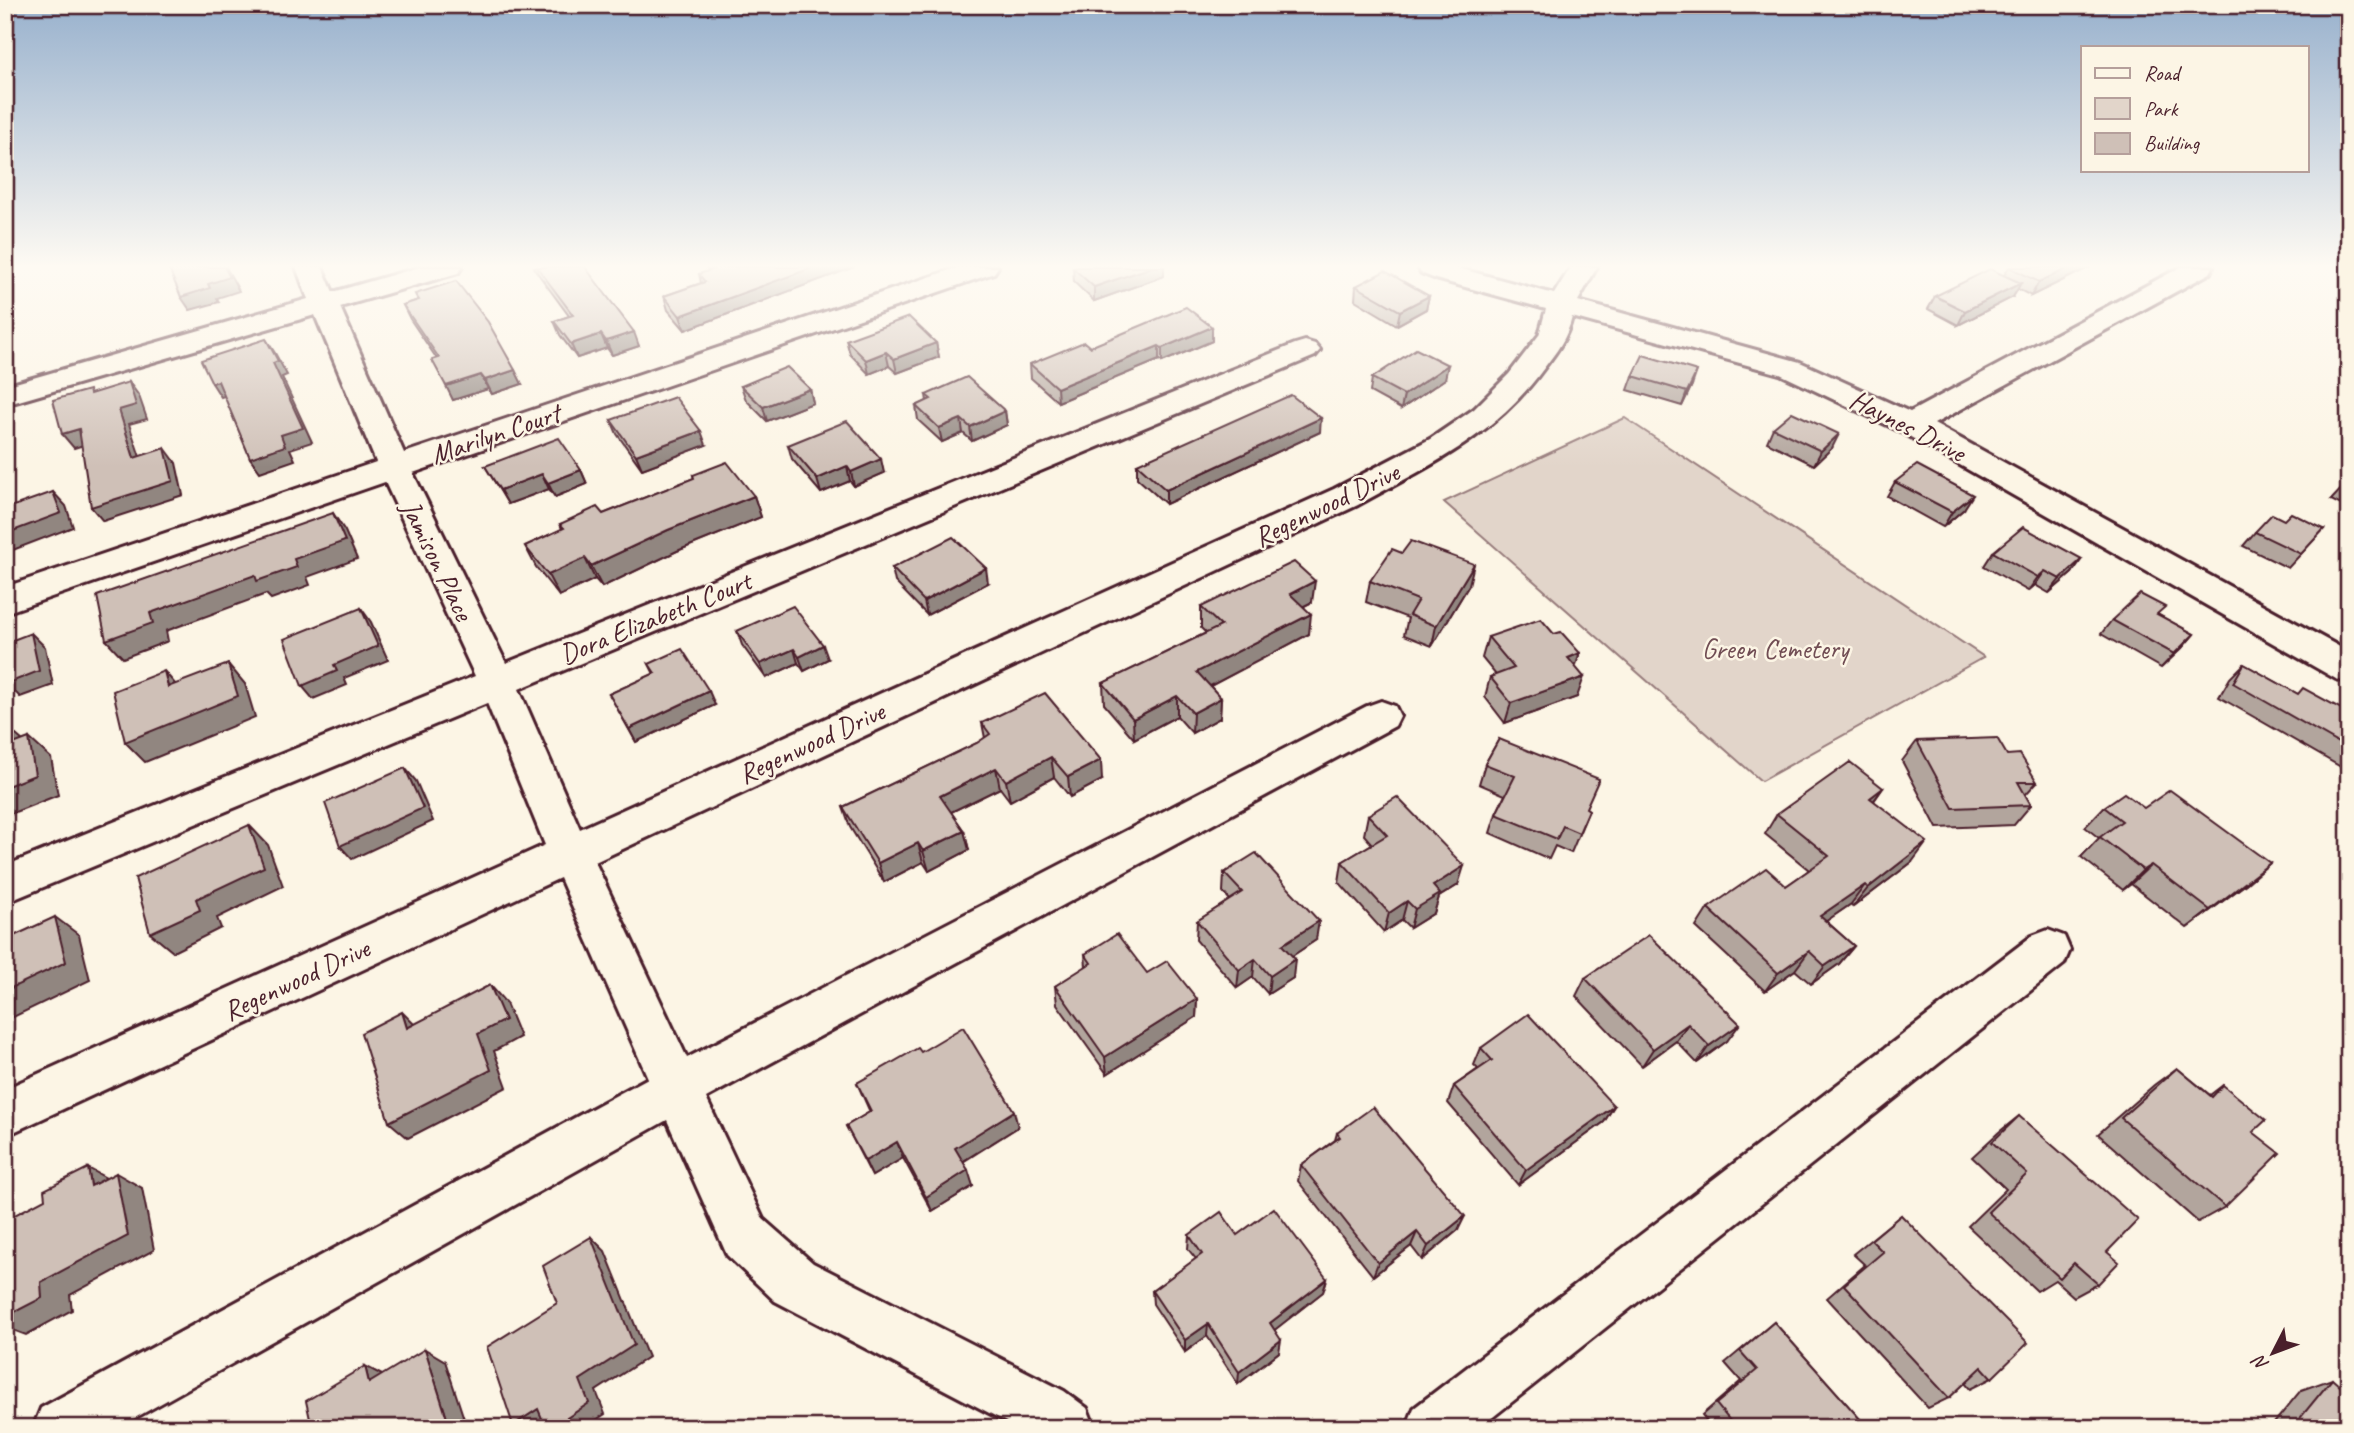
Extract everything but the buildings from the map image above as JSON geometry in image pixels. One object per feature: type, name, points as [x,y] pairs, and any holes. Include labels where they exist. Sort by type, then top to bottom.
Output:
[{"type":"street","points":[[5,396],[216,334]]},
{"type":"street","name":"Jamison Place","points":[[338,334],[394,468],[497,682],[569,852],[679,1087],[745,1237],[794,1282],[1045,1411],[1067,1428]]},
{"type":"street","name":"Marilyn Court","points":[[5,600],[788,334]]},
{"type":"street","name":"Regenwood Drive","points":[[5,1113],[1346,497],[1441,446],[1485,416],[1520,380],[1554,334]]},
{"type":"street","name":"Haynes Drive","points":[[1666,334],[1790,368],[1912,424],[2349,669]]},
{"type":"street","points":[[1912,424],[2077,334]]},
{"type":"street","name":"Dora Elizabeth Court","points":[[5,885],[1305,350]]},
{"type":"street","points":[[61,1428],[679,1087],[1381,716]]},
{"type":"street","points":[[1434,1428],[2048,950]]},
{"type":"green space","name":"Green Cemetery","points":[[1625,418],[1984,657],[1761,781],[1444,502]]}]
